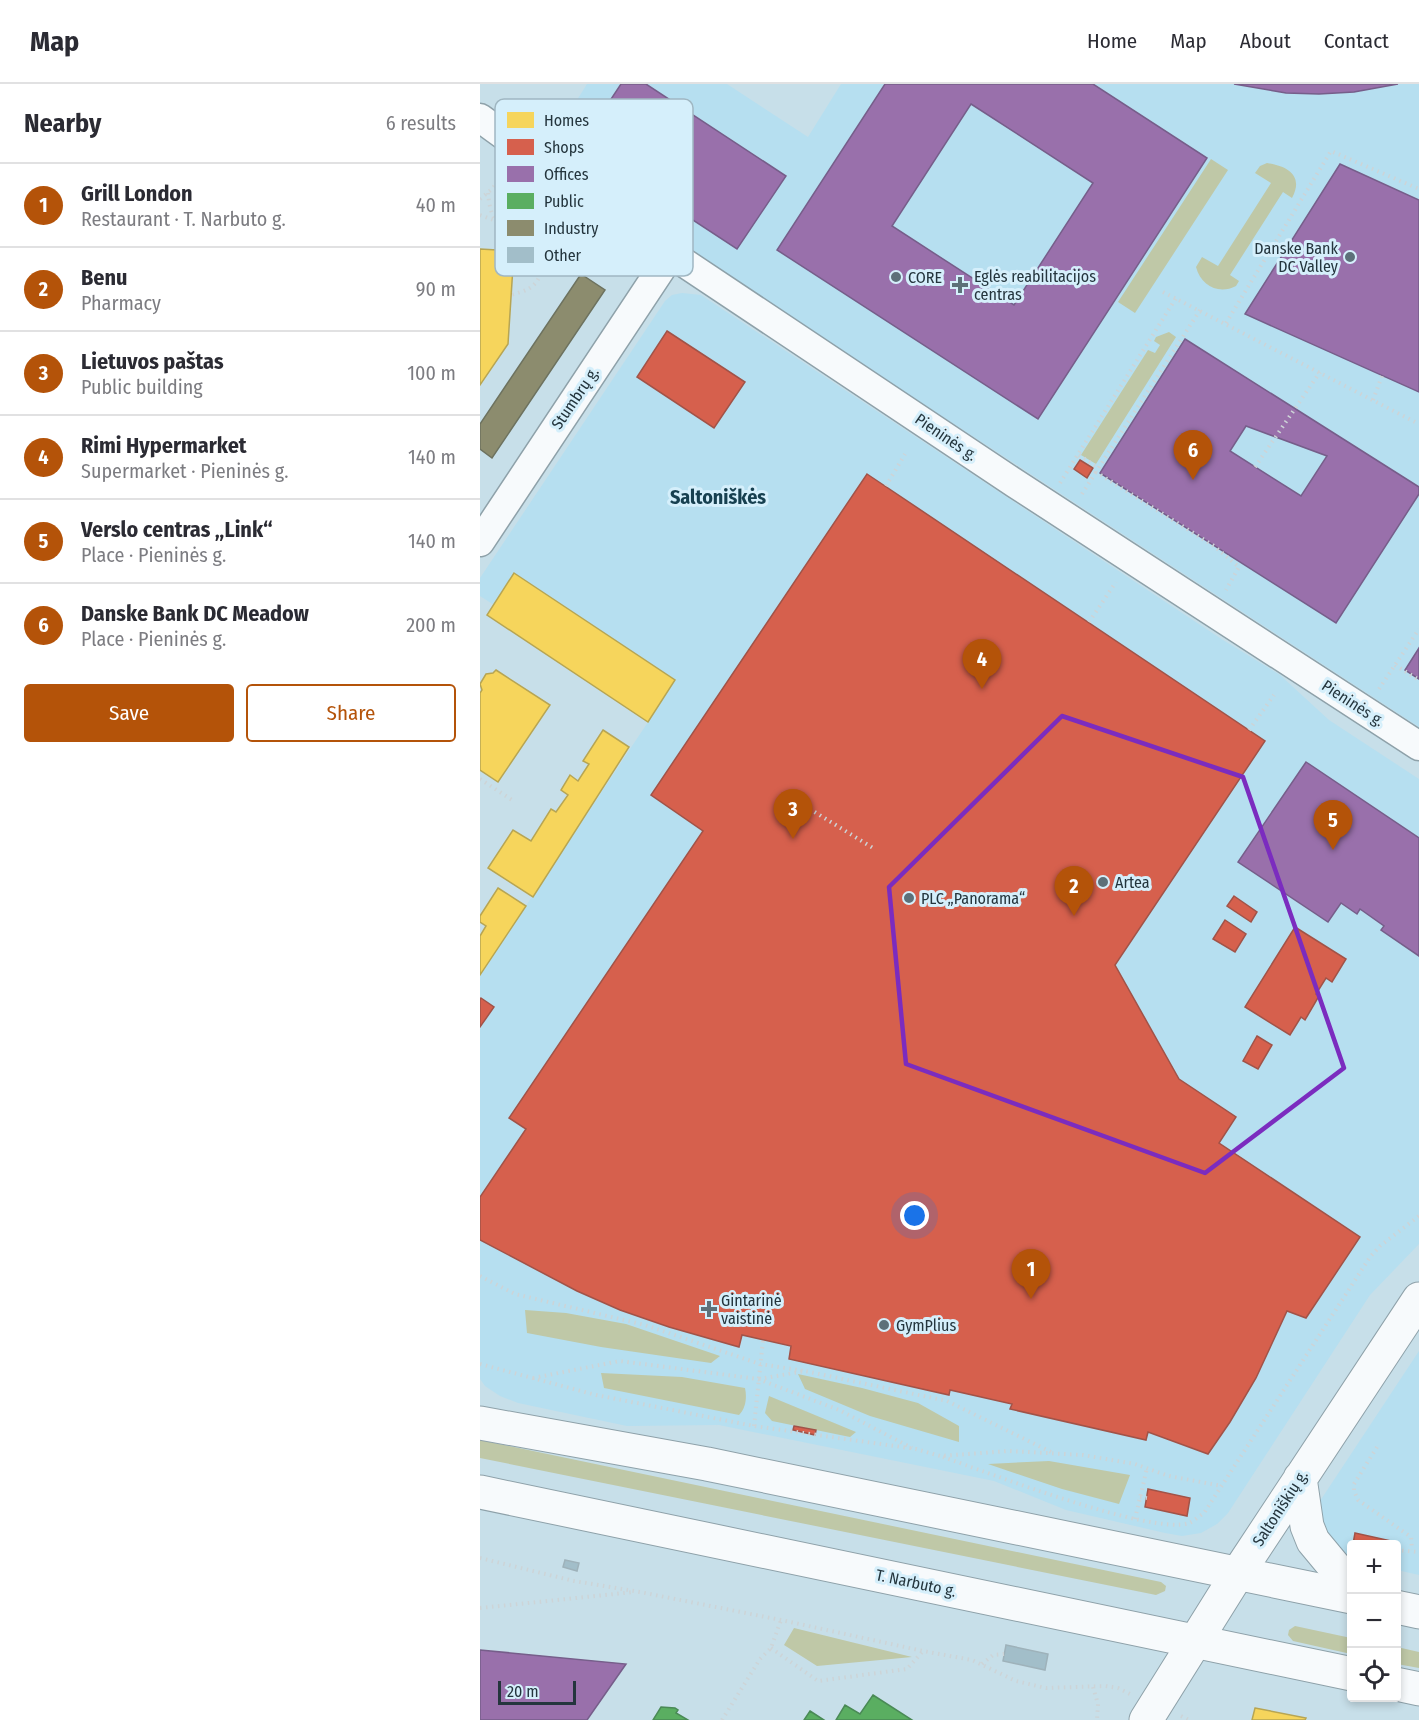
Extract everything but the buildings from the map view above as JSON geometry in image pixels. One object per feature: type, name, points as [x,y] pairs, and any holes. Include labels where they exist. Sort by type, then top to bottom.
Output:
[{"type":"main road","name":"Saltoniškių g.","points":[[1146,1720],[1238,1572],[1419,1299]]},
{"type":"main road","points":[[480,1423],[707,1464],[1347,1596]]},
{"type":"main road","points":[[1300,1478],[1307,1526],[1313,1541],[1347,1582]]},
{"type":"main road","name":"T. Narbuto g.","points":[[480,1492],[1347,1673]]},
{"type":"main road","points":[[1401,1608],[1419,1612]]},
{"type":"main road","points":[[1401,1685],[1419,1689]]},
{"type":"street","name":"Pieninės g.","points":[[480,118],[495,129]]},
{"type":"street","name":"Pieninės g.","points":[[693,269],[1006,478],[1419,746]]},
{"type":"street","name":"Stumbrų g.","points":[[480,542],[656,276]]},
{"type":"path","points":[[1226,323],[1331,151],[1419,189]]},
{"type":"path","points":[[480,199],[495,184]]},
{"type":"path","points":[[488,193],[495,218]]},
{"type":"path","points":[[480,215],[495,220]]},
{"type":"path","points":[[511,295],[530,290],[540,276]]},
{"type":"path","points":[[1163,291],[1419,424]]},
{"type":"path","points":[[1060,484],[1176,298]]},
{"type":"path","points":[[1081,497],[1200,310]]},
{"type":"path","points":[[1255,467],[1320,372]]},
{"type":"path","points":[[1373,400],[1382,376]]},
{"type":"path","points":[[886,486],[906,454]]},
{"type":"path","points":[[1078,455],[1097,470],[1214,546],[1239,567],[1226,591]]},
{"type":"path","points":[[1379,690],[1419,629]]},
{"type":"path","points":[[1395,665],[1419,680]]},
{"type":"path","points":[[1249,730],[1274,695]]},
{"type":"path","points":[[480,779],[512,800]]},
{"type":"path","points":[[784,793],[873,848]]},
{"type":"path","points":[[480,1364],[596,1395],[754,1426],[916,1449],[1048,1494],[1135,1519],[1164,1524],[1188,1524],[1204,1513],[1370,1257],[1380,1246],[1419,1216]]},
{"type":"path","points":[[480,1276],[515,1294],[645,1325],[760,1364],[805,1371],[947,1401],[1054,1454]]},
{"type":"path","points":[[754,1426],[763,1340]]},
{"type":"path","points":[[529,1378],[620,1361],[758,1379],[839,1410],[916,1449]]},
{"type":"path","points":[[758,1379],[805,1371]]},
{"type":"path","points":[[1377,1447],[1354,1484],[1354,1491],[1358,1500],[1411,1537],[1412,1550]]},
{"type":"path","points":[[940,1456],[1009,1451],[1093,1457],[1135,1464],[1169,1476],[1222,1486]]},
{"type":"path","points":[[1135,1519],[1147,1468]]},
{"type":"path","points":[[1140,1497],[1147,1498]]},
{"type":"path","points":[[1401,1550],[1419,1552]]},
{"type":"path","points":[[480,1557],[574,1581],[640,1592],[781,1620],[923,1652],[972,1660],[1016,1681],[1046,1688],[1093,1687],[1098,1704],[1097,1720]]},
{"type":"path","points":[[480,1608],[640,1592]]},
{"type":"path","points":[[722,1720],[760,1659],[771,1648],[781,1620]]},
{"type":"path","points":[[771,1648],[818,1681],[907,1669],[914,1673]]},
{"type":"path","points":[[907,1669],[923,1652]]},
{"type":"path","points":[[982,1664],[993,1655],[1004,1654]]},
{"type":"highlighted area","points":[[1062,716],[1243,777],[1344,1068],[1205,1173],[906,1064],[889,887]]},
{"type":"shaded area","points":[[587,84],[727,84],[808,137],[841,84],[1419,84],[1419,727],[693,254],[693,99],[578,99]]},
{"type":"shaded area","points":[[682,293],[701,295],[1223,640],[1280,675],[1329,720],[1419,779],[1419,1244],[1370,1295],[1228,1513],[1217,1524],[1201,1533],[1182,1536],[1165,1533],[1066,1510],[994,1481],[719,1425],[627,1426],[518,1403],[500,1396],[485,1386],[480,1379],[480,975],[648,722],[487,615],[494,605],[480,596],[480,578],[665,301],[672,295]]},
{"type":"shaded area","points":[[1419,1351],[1419,1575],[1401,1571],[1401,1540],[1347,1540],[1347,1559],[1329,1549],[1318,1504]]},
{"type":"green space","points":[[1211,159],[1228,170],[1135,313],[1118,302]]},
{"type":"green space","points":[[1267,163],[1292,173],[1296,184],[1292,198],[1283,192],[1230,275],[1239,281],[1236,286],[1223,290],[1212,287],[1206,284],[1198,274],[1196,267],[1202,257],[1218,266],[1271,183],[1255,173],[1260,166]]},
{"type":"green space","points":[[1169,332],[1176,337],[1096,464],[1081,455],[1148,350],[1155,353],[1160,345],[1154,341],[1156,337]]},
{"type":"green space","points":[[525,1310],[566,1313],[626,1324],[720,1356],[711,1363],[601,1347],[527,1333]]},
{"type":"green space","points":[[601,1373],[682,1377],[745,1388],[745,1402],[739,1415],[604,1388]]},
{"type":"green space","points":[[798,1374],[918,1403],[959,1426],[959,1442],[870,1416],[805,1389]]},
{"type":"green space","points":[[769,1396],[856,1432],[850,1437],[772,1421],[765,1413]]},
{"type":"green space","points":[[480,1440],[1161,1582],[1166,1586],[1165,1591],[1156,1595],[480,1458]]},
{"type":"green space","points":[[1049,1461],[1130,1475],[1119,1504],[1062,1489],[988,1464]]},
{"type":"green space","points":[[1295,1626],[1347,1637],[1347,1653],[1293,1641],[1288,1635],[1289,1630]]},
{"type":"green space","points":[[794,1628],[912,1657],[817,1666],[784,1645]]},
{"type":"green space","points":[[1401,1648],[1419,1652],[1419,1668],[1401,1665]]},
{"type":"place","name":"Danske Bank DC Valley","points":[[1350,257]]},
{"type":"place","name":"CORE","points":[[896,277]]},
{"type":"place","name":"Eglės reabilitacijos centras","points":[[960,285]]},
{"type":"place","name":"Danske Bank DC Meadow","points":[[1193,480]]},
{"type":"place","name":"Rimi Hypermarket","points":[[982,689]]},
{"type":"place","name":"Lietuvos paštas","points":[[793,839]]},
{"type":"place","name":"Verslo centras „Link“","points":[[1333,850]]},
{"type":"place","name":"Artea","points":[[1103,882]]},
{"type":"place","name":"PLC „Panorama“","points":[[909,898]]},
{"type":"place","name":"Benu","points":[[1074,916]]},
{"type":"place","name":"Grill London","points":[[1031,1299]]},
{"type":"place","name":"Gintarinė vaistinė","points":[[709,1309]]},
{"type":"place","name":"GymPlius","points":[[884,1325]]},
{"type":"district","name":"Saltoniškės","points":[[718,497]]}]
